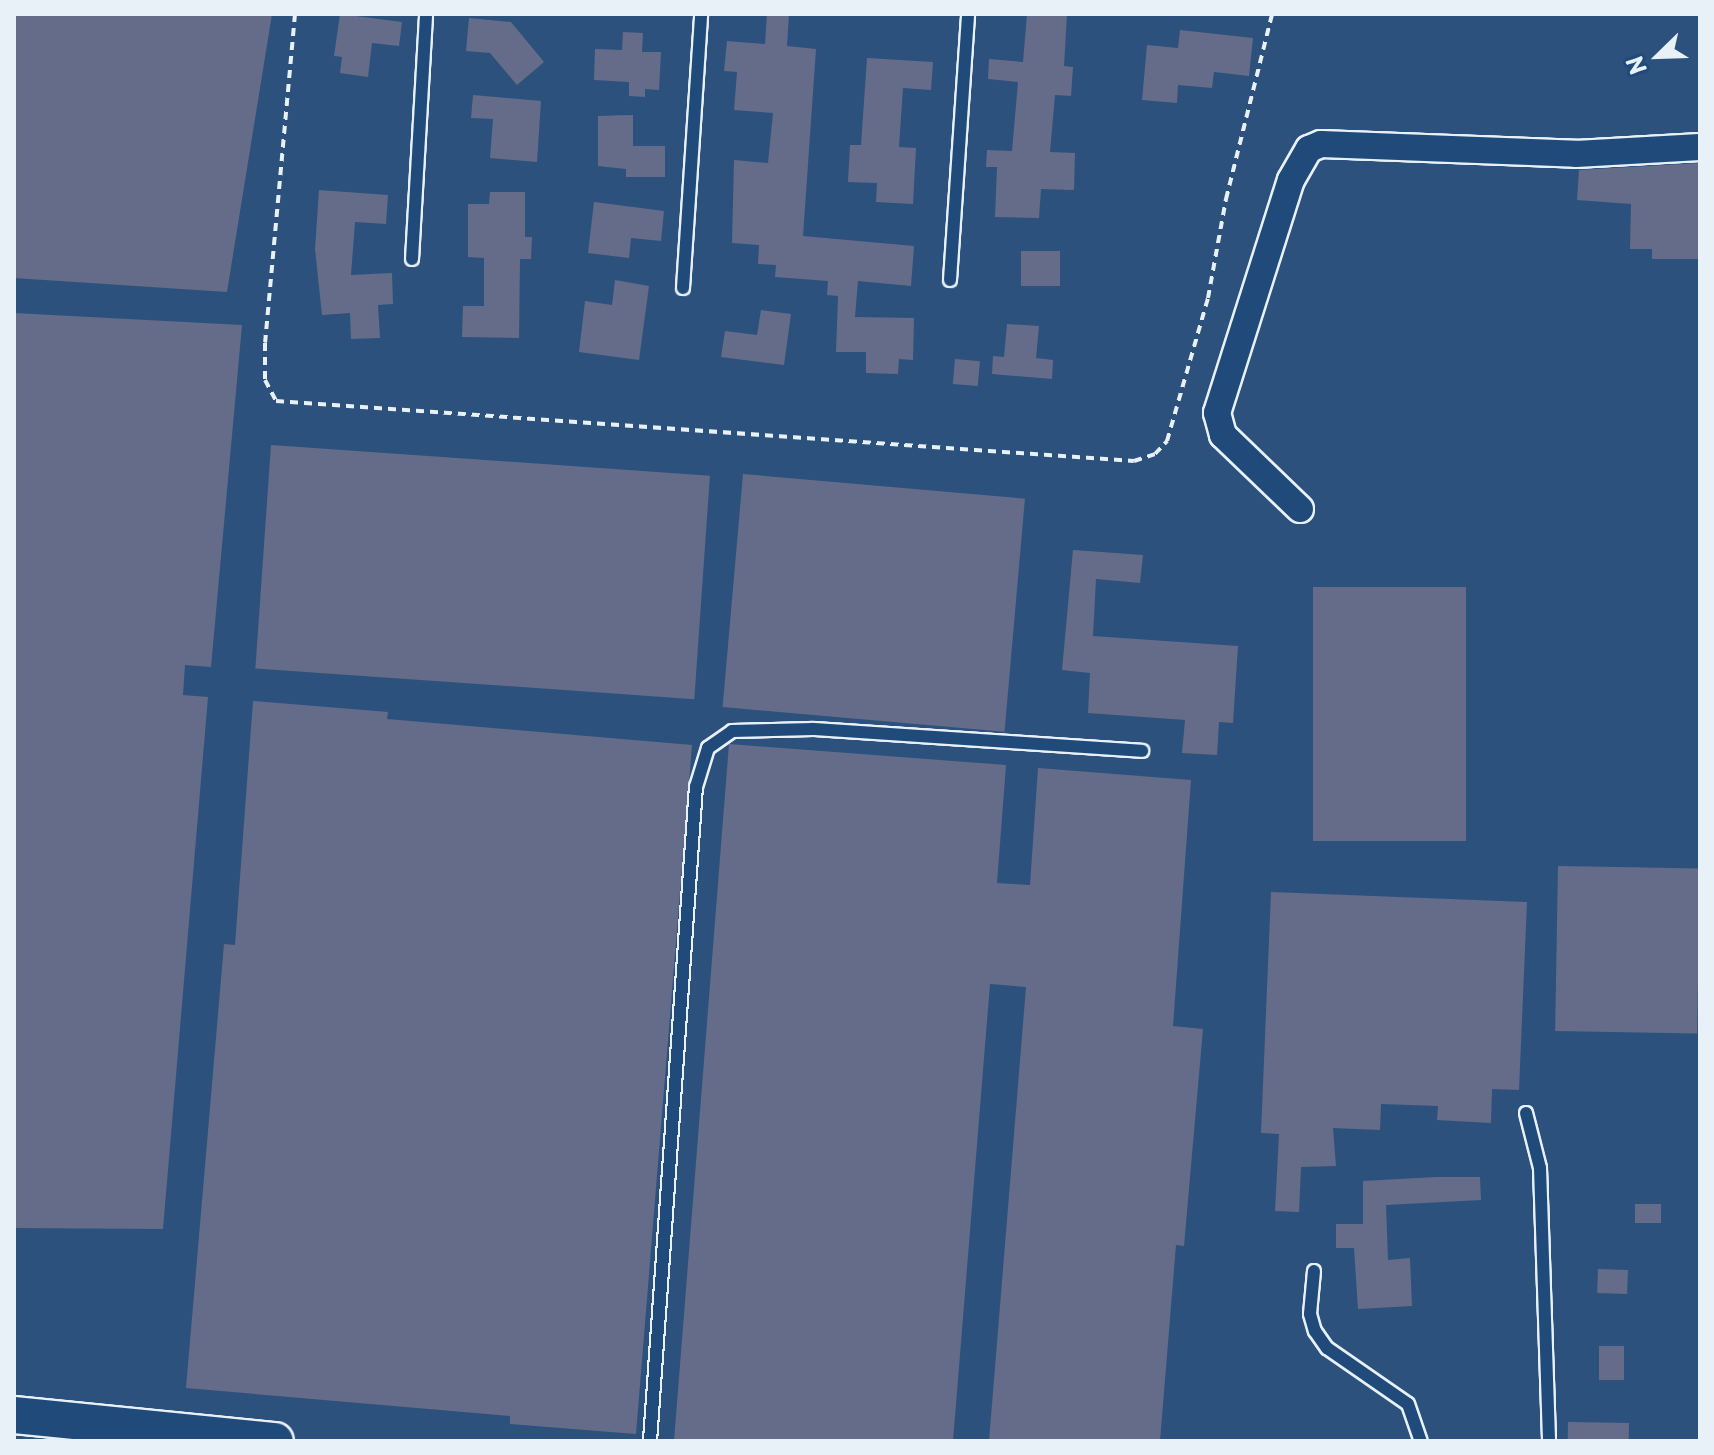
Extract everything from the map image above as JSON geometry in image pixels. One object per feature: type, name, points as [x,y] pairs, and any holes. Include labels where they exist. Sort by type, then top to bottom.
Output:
[{"type":"main road","points":[[14,1415],[275,1441]]},
{"type":"street","points":[[1300,509],[1223,435],[1217,413],[1291,180],[1309,149],[1321,144],[1576,154],[1700,147]]},
{"type":"lane","points":[[412,259],[426,14]]},
{"type":"lane","points":[[683,288],[701,14]]},
{"type":"lane","points":[[950,280],[968,14]]},
{"type":"lane","points":[[650,1441],[696,787],[708,748],[732,731],[813,729],[1142,751]]},
{"type":"lane","points":[[1526,1113],[1540,1168],[1549,1441]]},
{"type":"lane","points":[[1314,1271],[1310,1314],[1315,1331],[1327,1348],[1408,1404],[1421,1441]]},
{"type":"path","points":[[295,14],[265,343],[265,380],[276,401],[1134,461],[1155,454],[1167,441],[1208,298],[1226,199],[1272,14]]},
{"type":"building","points":[[14,14],[272,14],[227,292],[14,278]]},
{"type":"building","points":[[340,14],[402,22],[399,46],[372,43],[368,77],[340,73],[342,57],[334,56]]},
{"type":"building","points":[[767,14],[789,14],[787,46],[816,49],[803,236],[914,246],[911,286],[858,281],[855,317],[914,318],[913,360],[899,359],[898,374],[866,373],[866,352],[836,352],[838,296],[827,295],[828,281],[775,277],[776,265],[758,264],[759,245],[732,243],[734,160],[768,163],[773,113],[734,110],[737,72],[724,71],[727,41],[765,44]]},
{"type":"building","points":[[1027,14],[1067,14],[1064,66],[1073,67],[1071,96],[1055,95],[1050,152],[1075,153],[1074,190],[1041,189],[1039,218],[995,217],[997,167],[986,167],[987,150],[1012,151],[1018,82],[988,79],[989,59],[1023,62]]},
{"type":"building","points":[[469,18],[511,22],[544,62],[517,85],[490,53],[466,51]]},
{"type":"building","points":[[1180,30],[1253,38],[1249,76],[1214,72],[1212,88],[1178,85],[1177,103],[1142,100],[1147,45],[1178,48]]},
{"type":"building","points":[[623,32],[643,33],[642,52],[661,52],[659,90],[645,89],[645,97],[629,96],[629,82],[594,80],[595,49],[622,50]]},
{"type":"building","points":[[867,58],[933,62],[931,90],[903,88],[899,147],[916,148],[913,204],[876,202],[877,183],[848,182],[850,145],[861,145]]},
{"type":"building","points":[[473,95],[541,101],[537,162],[490,158],[493,119],[471,118]]},
{"type":"building","points":[[633,115],[633,146],[665,146],[665,177],[626,177],[626,169],[598,166],[598,116]]},
{"type":"building","points":[[1700,163],[1700,259],[1652,259],[1652,249],[1630,249],[1631,204],[1577,200],[1579,170]]},
{"type":"building","points":[[319,190],[388,195],[386,224],[355,222],[351,275],[392,273],[393,304],[378,305],[380,338],[351,339],[350,313],[322,315],[315,249]]},
{"type":"building","points":[[490,192],[525,192],[525,237],[532,237],[531,259],[520,259],[519,338],[462,337],[463,306],[484,306],[484,258],[468,257],[468,204],[489,204]]},
{"type":"building","points":[[594,202],[664,211],[661,241],[631,238],[629,258],[588,253]]},
{"type":"building","points":[[1021,251],[1060,251],[1060,286],[1021,286]]},
{"type":"building","points":[[615,280],[649,286],[639,360],[579,352],[585,301],[612,305]]},
{"type":"building","points":[[761,310],[791,314],[784,365],[721,357],[725,331],[757,335]]},
{"type":"building","points":[[14,313],[242,325],[211,667],[185,665],[183,695],[208,697],[163,1229],[14,1228]]},
{"type":"building","points":[[1007,324],[1039,326],[1036,358],[1053,360],[1052,379],[992,374],[993,356],[1004,357]]},
{"type":"building","points":[[955,359],[980,361],[978,386],[953,384]]},
{"type":"building","points":[[271,445],[710,476],[694,699],[255,668]]},
{"type":"building","points":[[743,474],[1025,499],[1005,732],[723,707]]},
{"type":"building","points":[[1073,550],[1143,555],[1140,583],[1096,579],[1093,636],[1238,646],[1233,723],[1219,722],[1217,755],[1182,753],[1185,720],[1088,713],[1090,673],[1062,670]]},
{"type":"building","points":[[1313,587],[1466,587],[1466,841],[1313,841]]},
{"type":"building","points":[[253,701],[388,712],[387,719],[692,745],[636,1434],[510,1424],[510,1416],[186,1388],[224,944],[235,945]]},
{"type":"building","points":[[729,744],[1006,765],[997,883],[1030,885],[1038,768],[1191,780],[1173,1026],[1203,1029],[1184,1246],[1176,1245],[1160,1441],[989,1441],[1026,987],[990,984],[953,1441],[674,1441]]},
{"type":"building","points":[[1558,866],[1700,868],[1697,1033],[1555,1031]]},
{"type":"building","points":[[1271,892],[1527,902],[1519,1090],[1492,1089],[1491,1123],[1437,1120],[1438,1106],[1381,1104],[1380,1130],[1333,1128],[1336,1166],[1301,1167],[1299,1212],[1275,1211],[1279,1134],[1261,1133]]},
{"type":"building","points":[[1480,1177],[1481,1200],[1386,1205],[1388,1260],[1410,1258],[1412,1306],[1358,1309],[1354,1248],[1336,1248],[1336,1224],[1363,1224],[1363,1181]]},
{"type":"building","points":[[1635,1204],[1661,1204],[1661,1223],[1635,1223]]},
{"type":"building","points":[[1598,1269],[1628,1270],[1627,1294],[1597,1293]]},
{"type":"building","points":[[1599,1346],[1624,1346],[1624,1380],[1599,1380]]},
{"type":"building","points":[[1568,1422],[1629,1423],[1629,1441],[1568,1441]]}]
